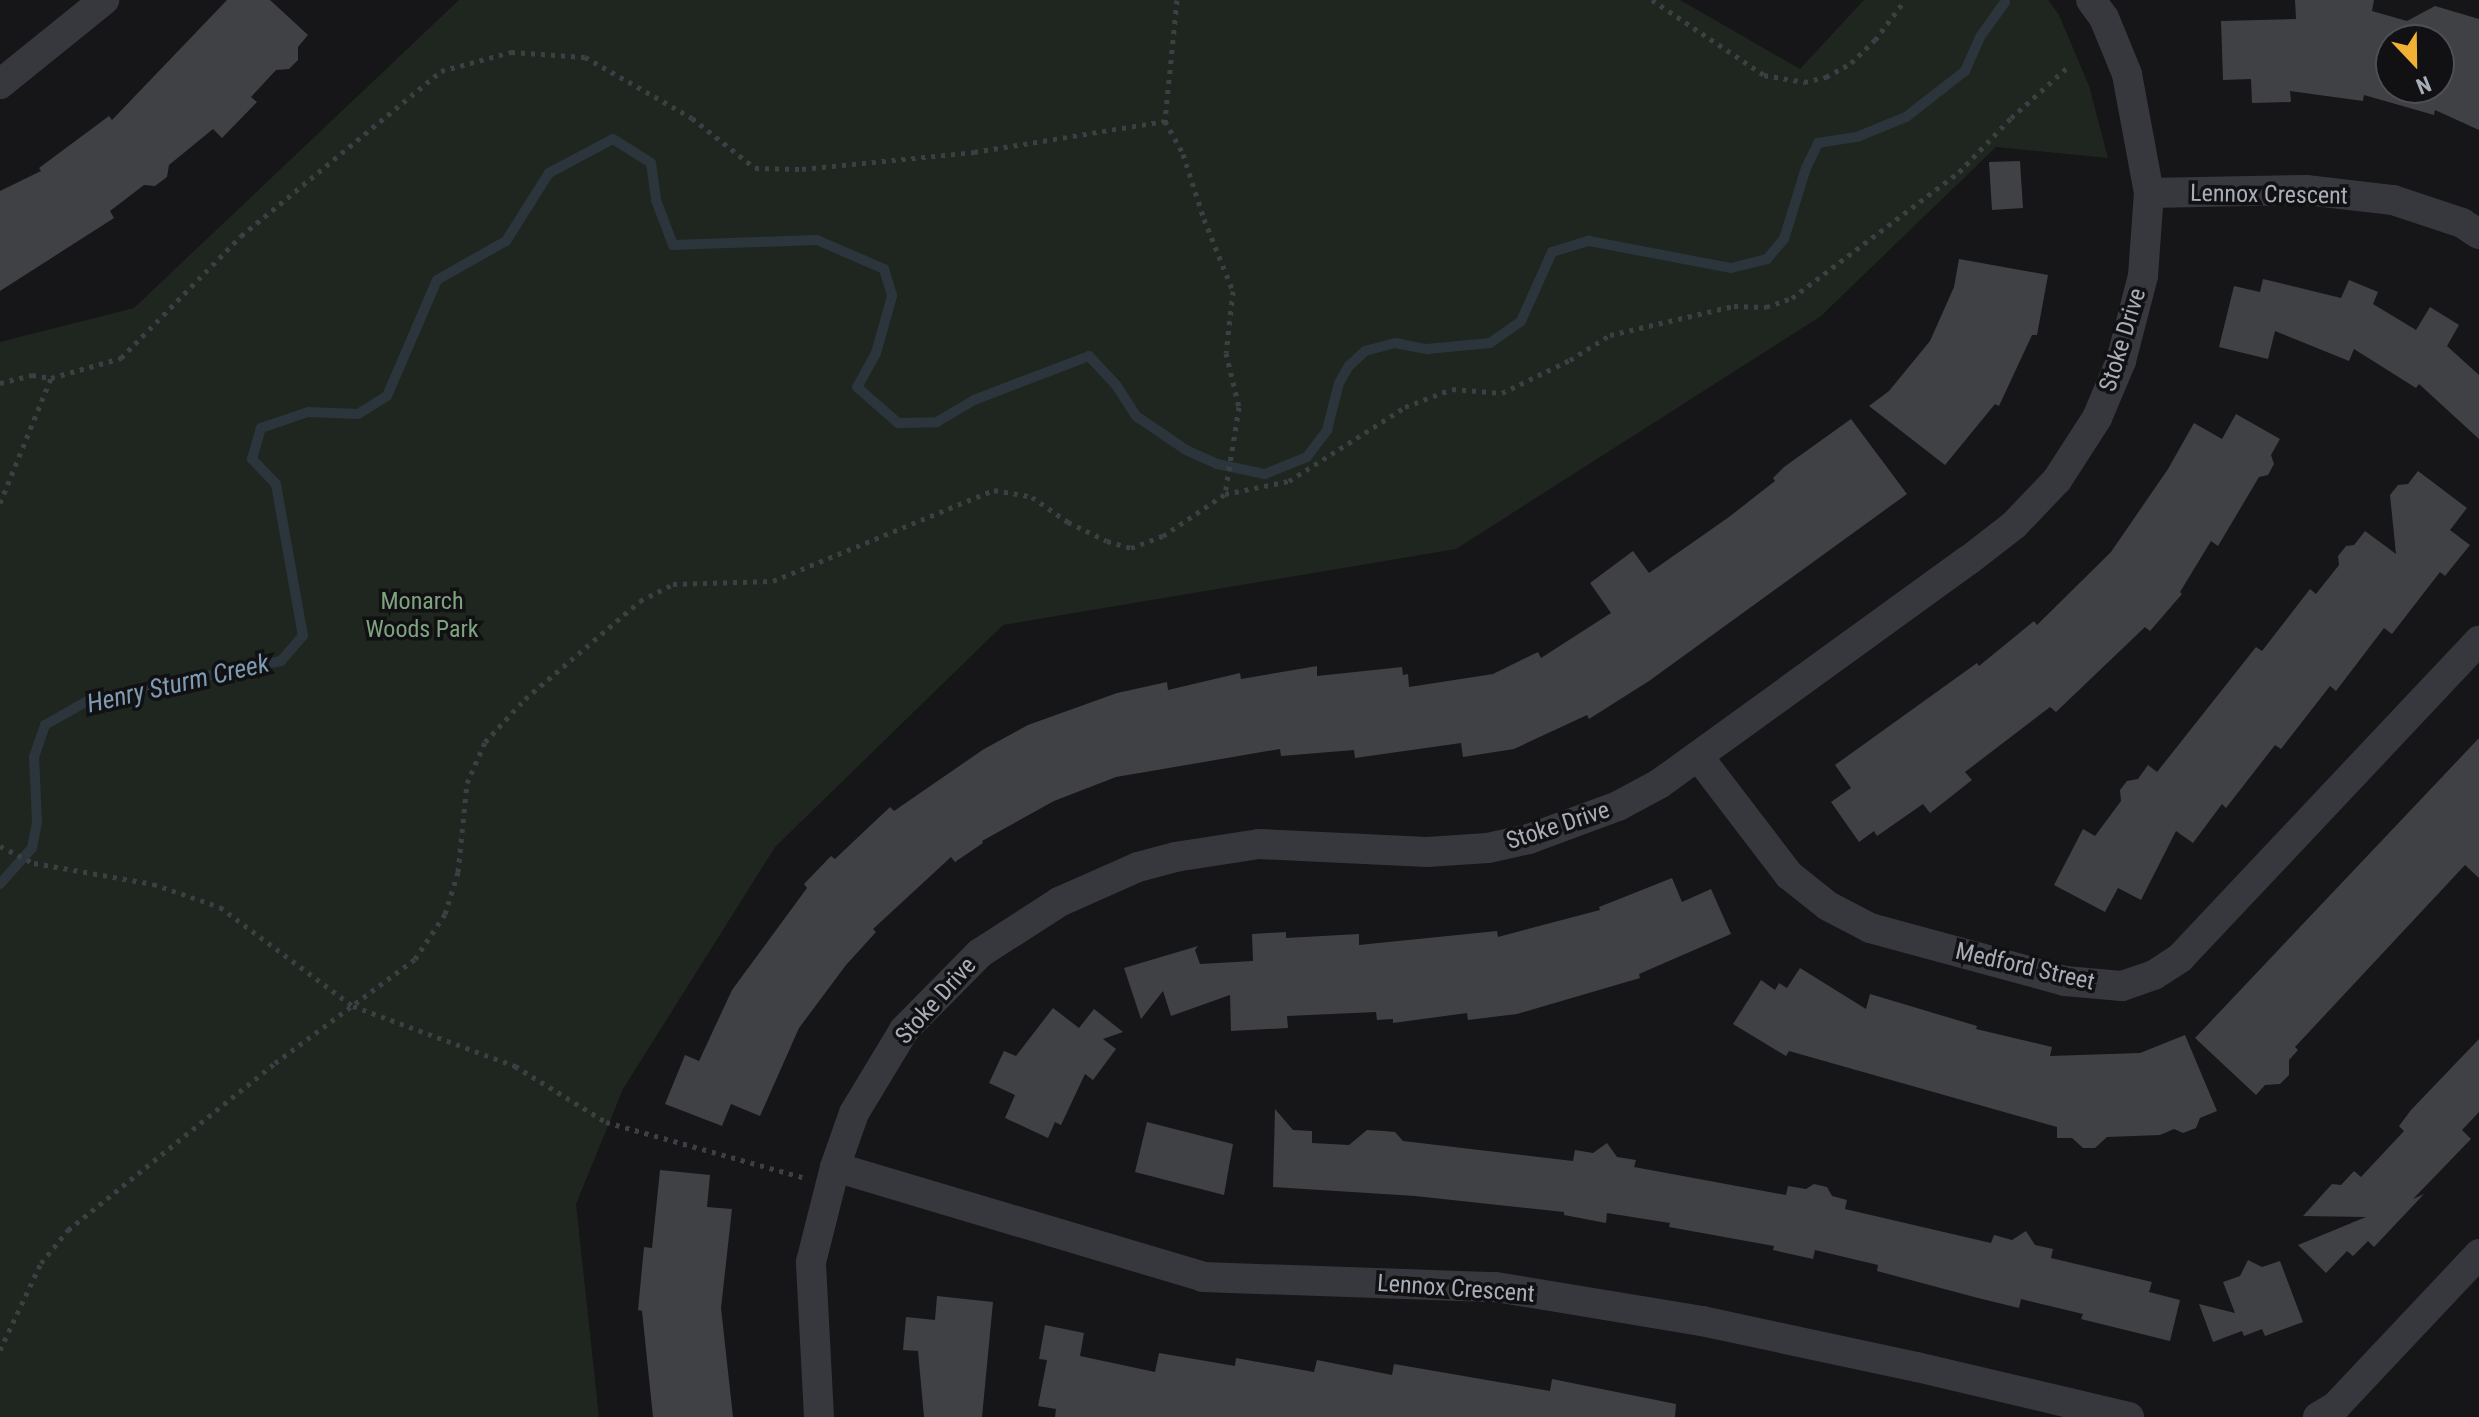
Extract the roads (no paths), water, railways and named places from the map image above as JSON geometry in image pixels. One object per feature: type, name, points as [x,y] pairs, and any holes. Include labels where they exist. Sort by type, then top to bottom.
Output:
[{"type":"street","points":[[0,84],[104,0]]},
{"type":"street","name":"Stoke Drive","points":[[819,1417],[811,1262],[835,1167],[854,1113],[904,1030],[980,953],[1059,902],[1138,867],[1213,850],[1289,844],[1427,852],[1488,848],[1529,839],[1618,806],[1659,784],[1969,560],[2014,525],[2057,480],[2097,418],[2121,361],[2143,276],[2149,193],[2127,74],[2104,18],[2091,0]]},
{"type":"street","name":"Lennox Crescent","points":[[2149,193],[2306,190],[2393,200],[2462,223],[2479,234]]},
{"type":"street","name":"Medford Street","points":[[1698,756],[1789,875],[1838,912],[1870,928],[2065,981],[2122,986],[2154,975],[2180,958],[2479,641]]},
{"type":"street","name":"Lennox Crescent","points":[[835,1167],[1189,1274],[1496,1287],[1702,1321],[2129,1417]]},
{"type":"street","points":[[2318,1417],[2336,1406],[2479,1254]]},
{"type":"waterway","name":"Henry Sturm Creek","points":[[0,884],[32,848],[37,822],[34,757],[45,725],[91,699],[281,661],[303,636],[276,484],[252,459],[261,428],[308,412],[358,414],[387,396],[437,280],[506,241],[549,173],[613,139],[651,163],[656,200],[673,245],[817,240],[884,269],[892,296],[876,353],[857,387],[898,423],[937,422],[974,400],[1089,356],[1116,385],[1136,416],[1186,450],[1217,464],[1265,474],[1307,457],[1327,430],[1339,383],[1349,366],[1365,351],[1395,343],[1427,349],[1490,343],[1521,321],[1552,252],[1589,241],[1731,268],[1767,259],[1784,239],[1806,168],[1818,143],[1857,137],[1906,117],[1965,71],[1980,37],[2005,2]]},
{"type":"park label","name":"Monarch Woods Park","points":[[422,616]]}]
